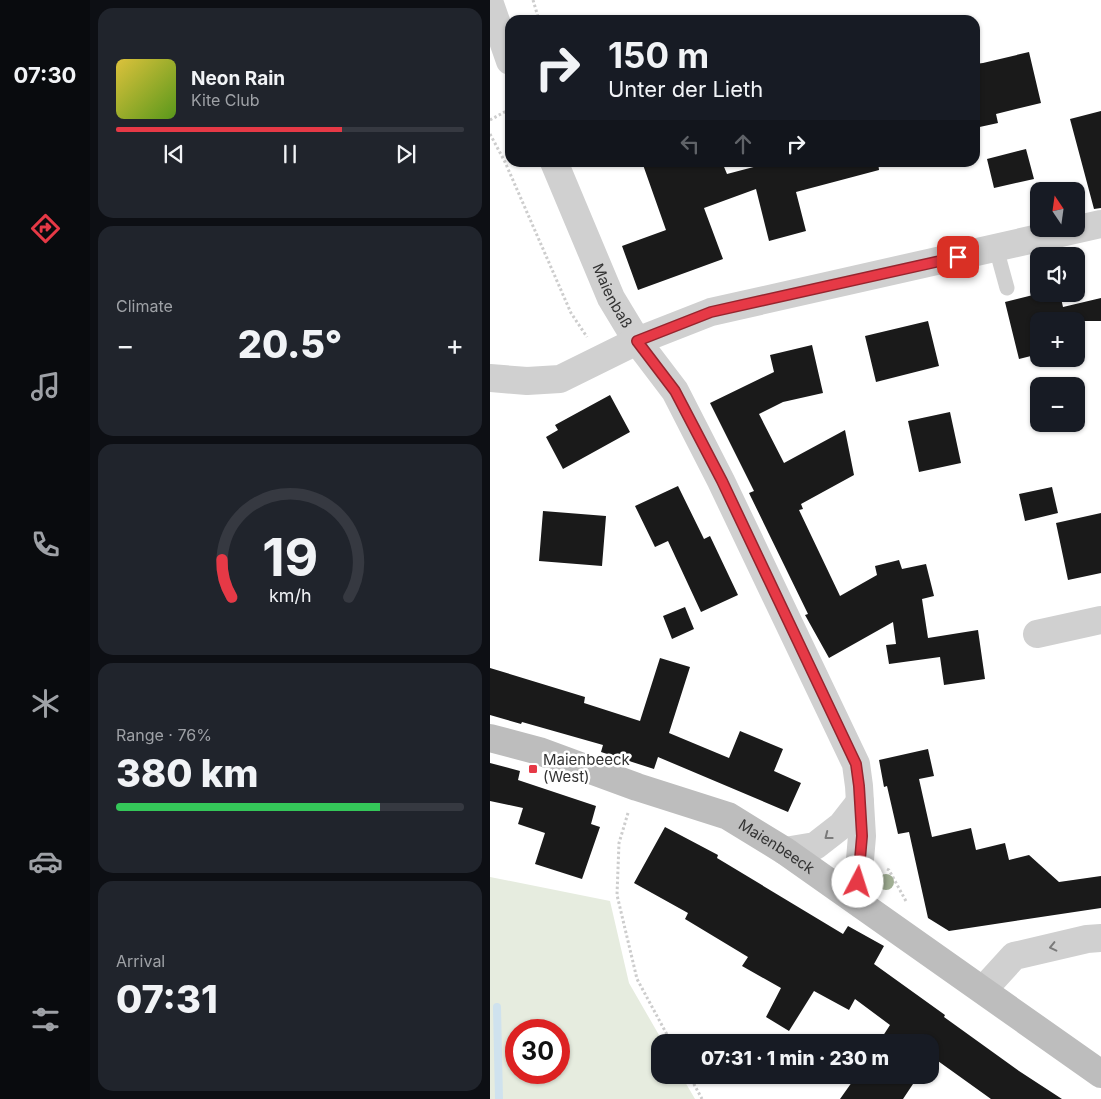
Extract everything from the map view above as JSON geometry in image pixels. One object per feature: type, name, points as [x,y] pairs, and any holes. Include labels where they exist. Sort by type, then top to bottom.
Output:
[{"type":"street","points":[[490,4],[505,47]]},
{"type":"street","name":"Maienbaß","points":[[556,167],[611,298],[637,341],[675,391],[722,481],[856,764],[862,836],[858,882],[862,905]]},
{"type":"street","points":[[490,378],[527,381],[560,379],[637,341],[711,312],[1101,224]]},
{"type":"street","points":[[1037,634],[1101,620]]},
{"type":"street","name":"Maienbeeck","points":[[490,738],[539,751],[637,787],[728,816],[785,851],[1101,1074]]},
{"type":"street","points":[[785,851],[815,846],[842,826],[860,802]]},
{"type":"street","points":[[983,990],[1014,956],[1087,939],[1101,938]]},
{"type":"lane","points":[[996,248],[1007,288]]},
{"type":"path","points":[[533,0],[538,15]]},
{"type":"path","points":[[490,120],[505,112]]},
{"type":"path","points":[[490,134],[505,162]]},
{"type":"path","points":[[507,167],[571,313],[591,343]]},
{"type":"path","points":[[637,787],[619,843],[617,895],[637,980],[667,1034]]},
{"type":"path","points":[[860,854],[888,870],[912,913],[914,942]]},
{"type":"path","points":[[694,1084],[702,1099]]},
{"type":"shaded area","points":[[490,877],[610,901],[629,983],[658,1034],[651,1034],[651,1084],[686,1084],[695,1099],[490,1099]]},
{"type":"building","points":[[1029,52],[1041,103],[996,114],[998,123],[980,127],[980,63]]},
{"type":"building","points":[[1101,111],[1101,208],[1094,209],[1070,119]]},
{"type":"building","points":[[1026,149],[1034,179],[994,188],[987,159]]},
{"type":"building","points":[[644,167],[724,167],[727,174],[753,167],[879,167],[879,170],[796,192],[806,231],[769,241],[756,189],[704,208],[723,259],[638,290],[622,246],[666,230]]},
{"type":"building","points":[[1030,296],[1030,302],[1062,302],[1063,307],[1101,298],[1101,321],[1085,321],[1085,312],[1030,312],[1030,356],[1019,359],[1005,302]]},
{"type":"building","points":[[928,321],[939,366],[876,382],[865,336]]},
{"type":"building","points":[[812,345],[823,393],[783,402],[759,414],[784,463],[845,430],[854,475],[801,504],[803,509],[799,510],[840,596],[877,575],[875,566],[899,560],[902,569],[926,564],[934,596],[922,599],[928,638],[978,630],[985,679],[944,685],[940,657],[889,664],[886,645],[896,644],[893,622],[829,658],[805,615],[808,614],[749,493],[754,491],[710,403],[774,372],[770,355]]},
{"type":"building","points":[[610,395],[630,432],[563,469],[546,437],[558,430],[555,425]]},
{"type":"building","points":[[950,412],[961,463],[919,472],[908,421]]},
{"type":"building","points":[[678,486],[704,539],[710,536],[738,595],[701,612],[668,541],[655,547],[635,506]]},
{"type":"building","points":[[1052,487],[1058,513],[1025,521],[1019,494]]},
{"type":"building","points":[[543,511],[606,516],[602,566],[539,561]]},
{"type":"building","points":[[1101,513],[1101,573],[1068,580],[1056,523]]},
{"type":"building","points":[[685,607],[694,629],[672,639],[663,616]]},
{"type":"building","points":[[660,658],[690,667],[669,733],[729,758],[740,731],[783,749],[774,771],[801,783],[788,812],[658,757],[654,769],[601,752],[603,745],[490,715],[490,668],[585,697],[584,703],[640,721]]},
{"type":"building","points":[[928,749],[934,776],[919,779],[932,837],[971,828],[976,850],[1005,843],[1009,860],[1029,855],[1059,882],[1101,876],[1101,908],[949,931],[928,918],[909,832],[898,834],[887,786],[884,787],[879,760]]},
{"type":"building","points":[[490,763],[520,771],[518,780],[596,806],[591,824],[600,827],[582,879],[535,864],[545,833],[518,824],[523,808],[490,801]]},
{"type":"building","points":[[665,827],[718,855],[717,858],[843,934],[848,926],[884,946],[874,964],[1019,1071],[1062,1099],[991,1099],[939,1062],[939,1034],[884,1034],[890,1025],[855,999],[849,1010],[814,991],[789,1031],[766,1017],[781,988],[742,966],[748,957],[685,919],[688,913],[634,883]]},
{"type":"building","points":[[851,1084],[913,1084],[903,1099],[840,1099]]},
{"type":"waterway","points":[[497,1007],[499,1099]]},
{"type":"place","name":"Maienbeeck (West)","points":[[533,769]]},
{"type":"route","points":[[858,882],[862,836],[856,764],[722,481],[675,391],[637,341],[711,312],[958,257]]}]
